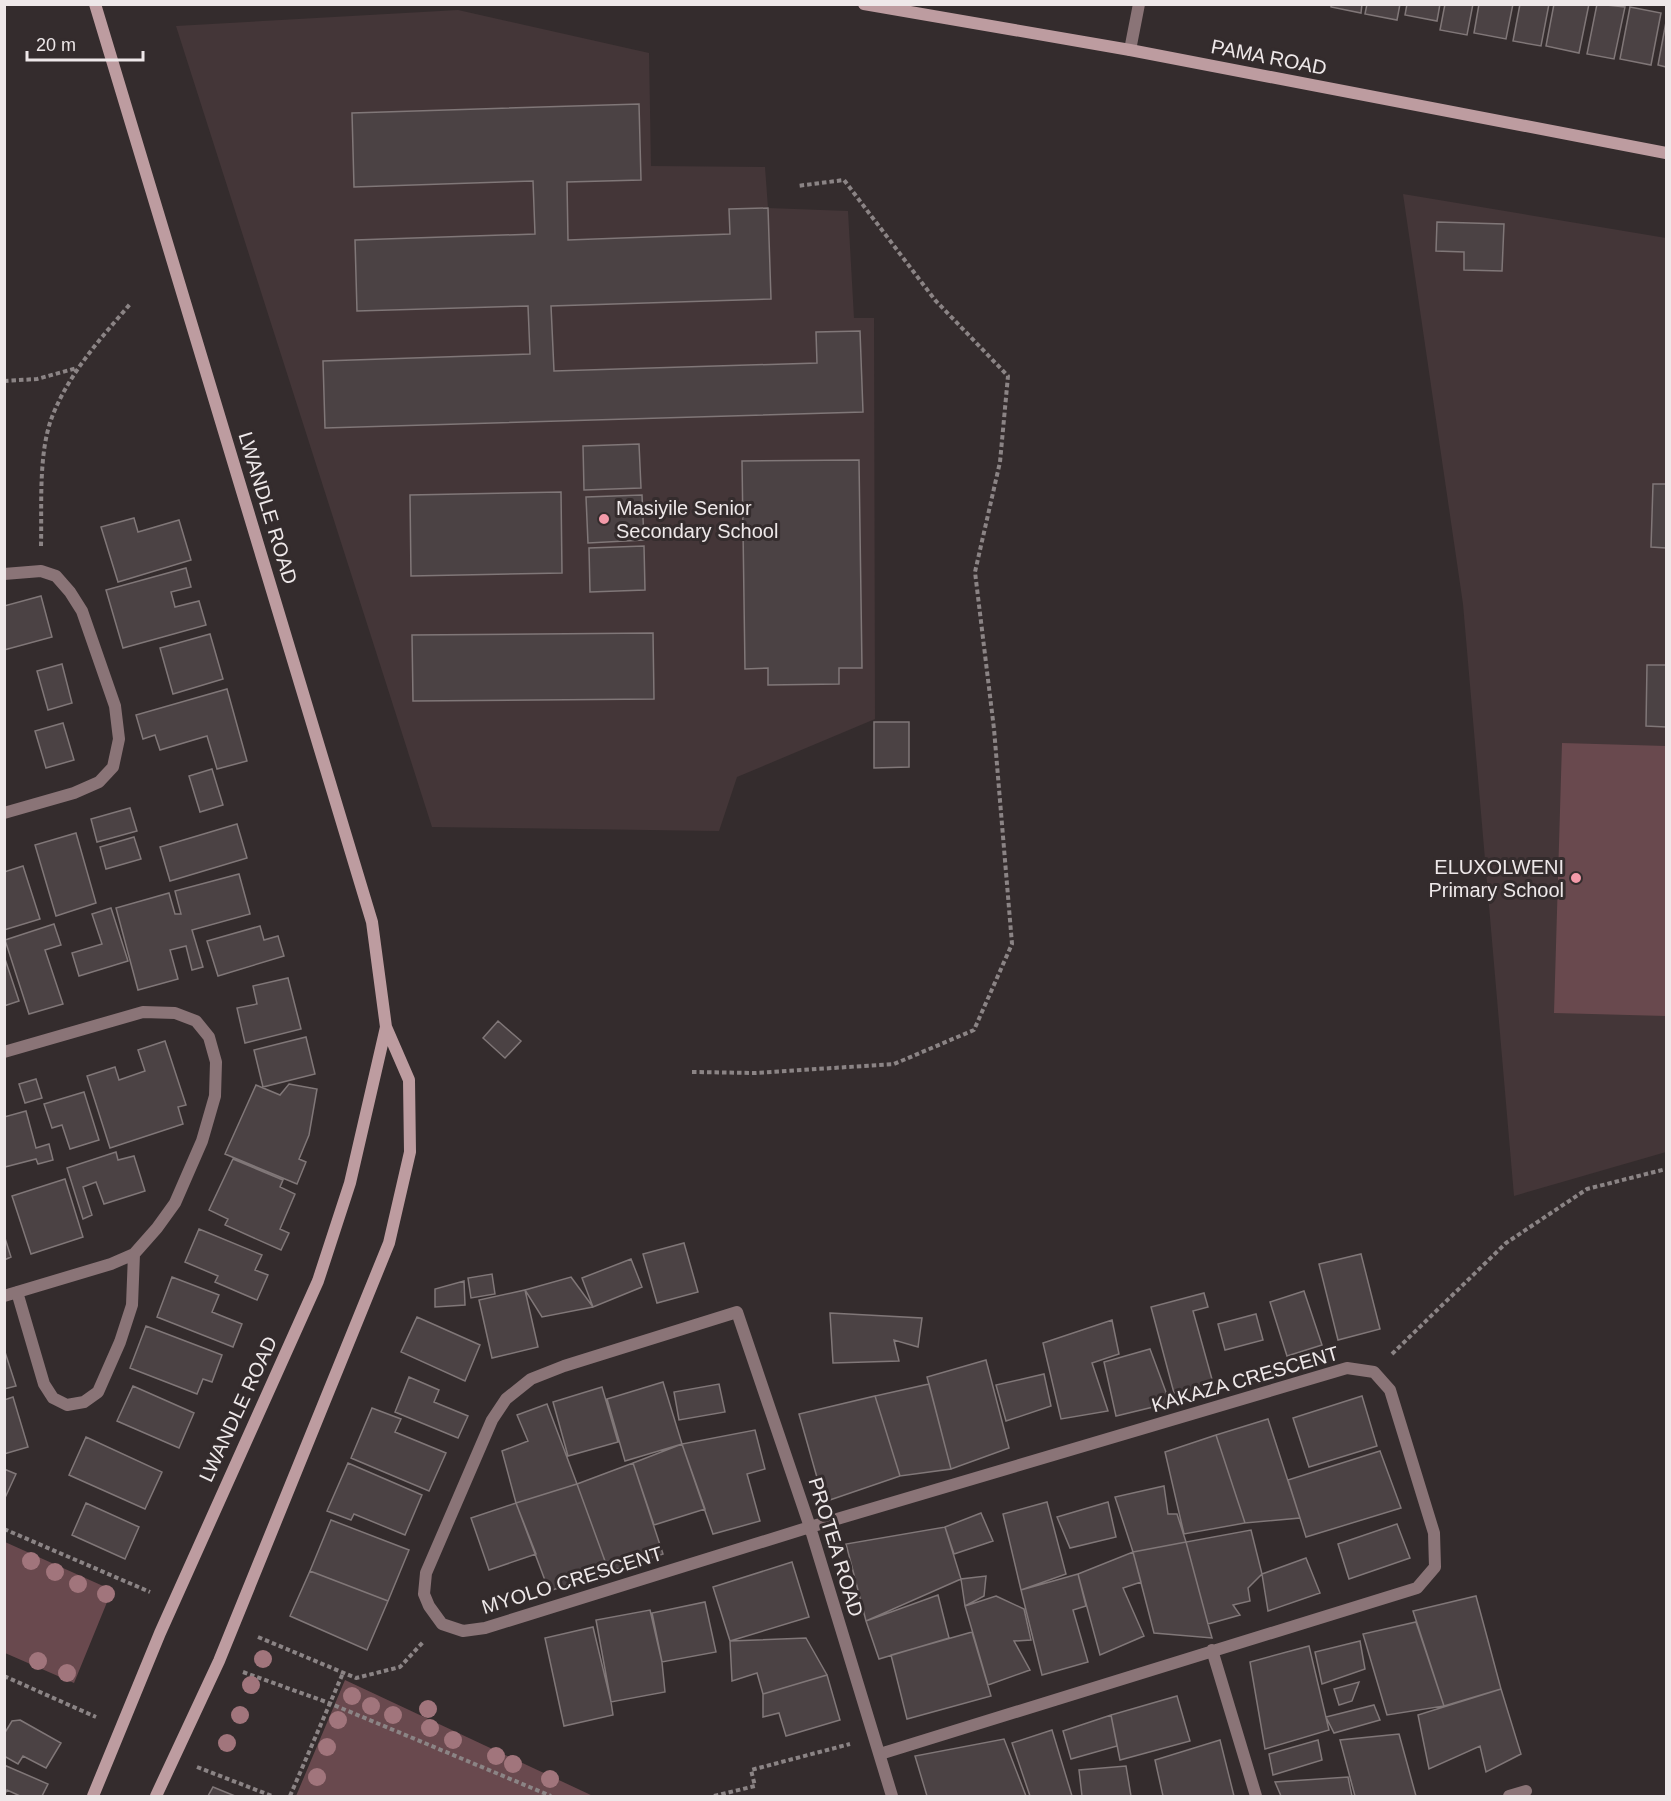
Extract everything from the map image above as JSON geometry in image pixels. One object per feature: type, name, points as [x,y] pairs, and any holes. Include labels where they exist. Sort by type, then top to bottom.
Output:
[{"type":"street","name":"LWANDLE ROAD","points":[[95,4],[372,922],[386,1027],[409,1080],[410,1152],[389,1243],[219,1661],[156,1797]]},
{"type":"street","name":"PAMA ROAD","points":[[864,4],[1130,50],[1666,153]]},
{"type":"street","points":[[1130,50],[1139,4]]},
{"type":"street","points":[[4,574],[41,571],[56,576],[70,592],[82,611],[115,706],[119,739],[113,767],[99,782],[4,813]]},
{"type":"street","points":[[4,1052],[143,1012],[175,1013],[196,1022],[209,1037],[216,1062],[215,1096],[202,1141],[175,1203],[157,1228],[134,1254],[111,1264],[11,1294],[44,1384],[53,1398],[67,1405],[84,1402],[98,1392],[120,1342],[132,1305],[134,1254]]},
{"type":"street","name":"LWANDLE ROAD","points":[[93,1797],[160,1633],[318,1281],[350,1183],[386,1027]]},
{"type":"street","name":"PROTEA ROAD","points":[[442,1623],[429,1606],[424,1594],[426,1573],[492,1420],[506,1399],[531,1379],[564,1366],[737,1312],[810,1527],[892,1797]]},
{"type":"street","name":"KAKAZA CRESCENT","points":[[810,1527],[1347,1368],[1374,1372]]},
{"type":"street","points":[[880,1754],[1417,1588],[1435,1567],[1434,1533],[1390,1390],[1374,1372]]},
{"type":"street","name":"MYOLO CRESCENT","points":[[442,1623],[463,1630],[484,1628],[810,1527]]},
{"type":"street","points":[[1212,1650],[1256,1797]]},
{"type":"street","points":[[1509,1797],[1526,1791]]},
{"type":"path","points":[[692,1072],[756,1073],[894,1064],[974,1030],[1012,944],[994,729],[975,572],[1000,462],[1008,376],[935,300],[844,180],[797,186]]},
{"type":"path","points":[[41,571],[42,465],[52,417],[77,368],[131,303]]},
{"type":"path","points":[[4,381],[37,379],[77,368]]},
{"type":"path","points":[[1374,1372],[1506,1243],[1587,1189],[1666,1169]]},
{"type":"path","points":[[4,1529],[150,1592]]},
{"type":"path","points":[[252,1634],[356,1678],[400,1667],[442,1623]]},
{"type":"path","points":[[237,1670],[330,1703],[551,1797]]},
{"type":"path","points":[[290,1797],[343,1673]]},
{"type":"path","points":[[4,1676],[96,1717]]},
{"type":"path","points":[[714,1797],[755,1786],[751,1770],[874,1738]]},
{"type":"path","points":[[194,1766],[272,1797]]},
{"type":"shaded area","name":"Masiyile Senior Secondary School","points":[[458,10],[649,53],[651,166],[765,167],[768,208],[848,211],[854,318],[874,318],[875,719],[737,777],[719,831],[432,827],[176,26]]},
{"type":"shaded area","name":"ELUXOLWENI Primary School","points":[[1403,194],[1666,238],[1666,1152],[1514,1196],[1463,604]]},
{"type":"shaded area","points":[[1562,743],[1666,746],[1666,1016],[1554,1013]]},
{"type":"shaded area","points":[[5,1542],[112,1590],[74,1683],[5,1653]]},
{"type":"shaded area","points":[[345,1680],[593,1796],[296,1796]]},
{"type":"building","points":[[1331,4],[1362,4],[1361,13],[1331,7]]},
{"type":"building","points":[[1367,4],[1400,4],[1397,20],[1365,14]]},
{"type":"building","points":[[1407,4],[1440,4],[1437,21],[1405,15]]},
{"type":"building","points":[[1445,4],[1473,4],[1467,35],[1440,30]]},
{"type":"building","points":[[1479,4],[1513,4],[1506,39],[1474,33]]},
{"type":"building","points":[[1520,4],[1549,4],[1541,46],[1513,41]]},
{"type":"building","points":[[1554,4],[1589,4],[1579,53],[1546,46]]},
{"type":"building","points":[[1597,4],[1625,7],[1614,59],[1587,54]]},
{"type":"building","points":[[1630,7],[1661,13],[1651,65],[1620,59]]},
{"type":"building","points":[[1666,22],[1666,67],[1658,65]]},
{"type":"building","points":[[639,104],[641,180],[567,182],[568,240],[730,234],[729,209],[768,208],[771,299],[551,306],[554,371],[817,363],[816,332],[860,331],[863,412],[325,428],[323,361],[530,354],[528,306],[357,311],[355,240],[535,234],[533,181],[354,187],[352,113]]},
{"type":"building","points":[[1437,222],[1504,224],[1502,271],[1464,270],[1464,252],[1436,251]]},
{"type":"building","points":[[639,444],[641,488],[584,490],[583,446]]},
{"type":"building","points":[[859,460],[862,668],[839,668],[839,684],[768,685],[768,668],[745,669],[742,461]]},
{"type":"building","points":[[1653,484],[1666,484],[1666,548],[1651,547]]},
{"type":"building","points":[[561,492],[562,573],[411,576],[410,495]]},
{"type":"building","points":[[642,495],[644,540],[588,543],[586,497]]},
{"type":"building","points":[[134,518],[138,532],[179,520],[191,560],[118,582],[101,527]]},
{"type":"building","points":[[644,546],[645,590],[590,592],[589,548]]},
{"type":"building","points":[[186,568],[191,587],[171,592],[175,607],[199,601],[206,625],[123,648],[106,590]]},
{"type":"building","points":[[41,596],[52,637],[4,650],[4,606]]},
{"type":"building","points":[[653,633],[654,699],[413,701],[412,635]]},
{"type":"building","points":[[210,634],[223,679],[173,694],[160,648]]},
{"type":"building","points":[[62,664],[72,703],[48,710],[37,671]]},
{"type":"building","points":[[1647,665],[1666,665],[1666,727],[1646,726]]},
{"type":"building","points":[[227,689],[247,761],[217,769],[207,736],[160,750],[155,735],[143,739],[136,715]]},
{"type":"building","points":[[874,722],[909,722],[909,767],[874,768]]},
{"type":"building","points":[[63,723],[74,760],[46,768],[35,731]]},
{"type":"building","points":[[212,769],[223,805],[200,812],[189,776]]},
{"type":"building","points":[[130,808],[137,831],[97,842],[91,819]]},
{"type":"building","points":[[237,824],[247,858],[170,881],[160,847]]},
{"type":"building","points":[[76,833],[96,903],[56,916],[35,845]]},
{"type":"building","points":[[134,837],[141,859],[106,869],[100,847]]},
{"type":"building","points":[[23,866],[40,919],[4,930],[4,872]]},
{"type":"building","points":[[239,874],[250,914],[192,930],[203,967],[192,970],[186,946],[170,950],[178,979],[138,990],[116,908],[169,893],[175,914],[181,914],[175,891]]},
{"type":"building","points":[[111,908],[128,961],[79,976],[72,953],[102,944],[92,914]]},
{"type":"building","points":[[54,924],[61,945],[45,950],[63,1004],[29,1014],[5,940]]},
{"type":"building","points":[[260,926],[264,940],[278,936],[284,956],[218,976],[207,941]]},
{"type":"building","points":[[4,956],[19,1001],[4,1006]]},
{"type":"building","points":[[288,978],[301,1029],[245,1043],[237,1008],[257,1004],[253,986]]},
{"type":"building","points":[[498,1021],[521,1041],[505,1058],[483,1038]]},
{"type":"building","points":[[306,1037],[315,1074],[263,1087],[254,1050]]},
{"type":"building","points":[[165,1041],[186,1105],[178,1107],[183,1124],[110,1148],[87,1076],[115,1067],[119,1080],[145,1071],[138,1050]]},
{"type":"building","points":[[36,1079],[42,1098],[25,1103],[19,1084]]},
{"type":"building","points":[[289,1084],[317,1089],[309,1135],[299,1159],[306,1162],[297,1184],[225,1154],[256,1085],[280,1095]]},
{"type":"building","points":[[84,1092],[99,1140],[70,1149],[62,1125],[52,1128],[44,1104]]},
{"type":"building","points":[[26,1111],[36,1148],[49,1144],[53,1160],[38,1164],[36,1159],[5,1167],[4,1117]]},
{"type":"building","points":[[116,1152],[118,1160],[134,1156],[145,1191],[104,1204],[96,1182],[83,1187],[92,1215],[83,1219],[67,1168]]},
{"type":"building","points":[[233,1159],[283,1180],[280,1187],[295,1194],[280,1229],[289,1233],[281,1250],[225,1225],[228,1219],[209,1210]]},
{"type":"building","points":[[65,1179],[83,1237],[31,1254],[12,1196]]},
{"type":"building","points":[[199,1229],[262,1255],[255,1270],[268,1275],[257,1300],[215,1282],[218,1276],[185,1262]]},
{"type":"building","points":[[4,1235],[11,1257],[4,1260]]},
{"type":"building","points":[[684,1243],[698,1292],[657,1303],[643,1254]]},
{"type":"building","points":[[1361,1254],[1380,1329],[1338,1340],[1319,1264]]},
{"type":"building","points":[[631,1259],[642,1287],[593,1307],[582,1278]]},
{"type":"building","points":[[492,1274],[495,1294],[471,1298],[468,1278]]},
{"type":"building","points":[[172,1277],[219,1295],[212,1312],[242,1324],[233,1347],[157,1317]]},
{"type":"building","points":[[571,1277],[593,1307],[542,1317],[525,1290]]},
{"type":"building","points":[[464,1281],[465,1305],[435,1307],[435,1289]]},
{"type":"building","points":[[525,1290],[538,1347],[492,1358],[479,1300]]},
{"type":"building","points":[[1304,1291],[1322,1345],[1287,1356],[1270,1302]]},
{"type":"building","points":[[1204,1293],[1208,1307],[1193,1311],[1213,1383],[1174,1393],[1151,1307]]},
{"type":"building","points":[[830,1313],[922,1318],[918,1347],[894,1340],[899,1361],[833,1363]]},
{"type":"building","points":[[1256,1314],[1263,1340],[1225,1350],[1218,1324]]},
{"type":"building","points":[[417,1317],[480,1345],[465,1381],[401,1352]]},
{"type":"building","points":[[1112,1320],[1119,1354],[1092,1363],[1108,1411],[1061,1419],[1043,1343]]},
{"type":"building","points":[[146,1326],[222,1355],[212,1382],[203,1379],[197,1394],[130,1368]]},
{"type":"building","points":[[4,1349],[16,1386],[4,1389]]},
{"type":"building","points":[[1150,1349],[1170,1403],[1116,1416],[1104,1362]]},
{"type":"building","points":[[986,1360],[1009,1448],[951,1469],[927,1377]]},
{"type":"building","points":[[1044,1374],[1051,1406],[1006,1421],[996,1385]]},
{"type":"building","points":[[409,1377],[439,1390],[434,1402],[468,1416],[458,1438],[395,1412]]},
{"type":"building","points":[[663,1382],[682,1444],[625,1461],[607,1399]]},
{"type":"building","points":[[719,1384],[725,1412],[679,1420],[674,1392]]},
{"type":"building","points":[[929,1384],[951,1469],[900,1476],[875,1396]]},
{"type":"building","points":[[133,1386],[194,1413],[179,1448],[117,1421]]},
{"type":"building","points":[[602,1387],[618,1442],[568,1456],[553,1402]]},
{"type":"building","points":[[875,1396],[900,1476],[824,1502],[799,1414]]},
{"type":"building","points":[[1362,1396],[1377,1446],[1309,1467],[1293,1418]]},
{"type":"building","points":[[13,1397],[28,1447],[4,1454],[4,1400]]},
{"type":"building","points":[[547,1404],[577,1484],[516,1503],[502,1451],[528,1441],[517,1415]]},
{"type":"building","points":[[372,1408],[401,1419],[395,1432],[446,1453],[429,1491],[351,1458]]},
{"type":"building","points":[[1268,1419],[1300,1518],[1245,1523],[1216,1435]]},
{"type":"building","points":[[755,1430],[765,1469],[747,1474],[760,1521],[713,1534],[682,1444]]},
{"type":"building","points":[[1216,1435],[1245,1523],[1184,1534],[1165,1452]]},
{"type":"building","points":[[86,1437],[162,1472],[145,1509],[69,1475]]},
{"type":"building","points":[[682,1444],[705,1509],[654,1525],[633,1463]]},
{"type":"building","points":[[1380,1451],[1401,1508],[1306,1537],[1288,1480]]},
{"type":"building","points":[[348,1463],[422,1495],[405,1535],[354,1514],[351,1520],[327,1511]]},
{"type":"building","points":[[633,1463],[663,1554],[609,1572],[577,1484]]},
{"type":"building","points":[[4,1469],[16,1474],[4,1500]]},
{"type":"building","points":[[577,1484],[609,1572],[549,1591],[516,1503]]},
{"type":"building","points":[[1164,1486],[1168,1514],[1177,1514],[1186,1542],[1133,1552],[1115,1497]]},
{"type":"building","points":[[1047,1502],[1066,1574],[1021,1590],[1003,1514]]},
{"type":"building","points":[[1108,1502],[1116,1537],[1070,1548],[1057,1517]]},
{"type":"building","points":[[86,1503],[139,1527],[125,1559],[72,1535]]},
{"type":"building","points":[[516,1503],[536,1554],[489,1570],[471,1518]]},
{"type":"building","points":[[981,1513],[993,1541],[954,1554],[945,1527]]},
{"type":"building","points":[[331,1520],[409,1550],[388,1601],[310,1571]]},
{"type":"building","points":[[1397,1524],[1410,1558],[1349,1579],[1338,1544]]},
{"type":"building","points":[[945,1527],[961,1579],[866,1621],[846,1544]]},
{"type":"building","points":[[1251,1530],[1262,1574],[1248,1588],[1250,1601],[1233,1605],[1240,1615],[1208,1624],[1186,1542]]},
{"type":"building","points":[[1186,1542],[1212,1638],[1154,1633],[1133,1552]]},
{"type":"building","points":[[1133,1552],[1141,1582],[1123,1588],[1144,1636],[1100,1655],[1078,1574]]},
{"type":"building","points":[[1306,1558],[1320,1593],[1268,1611],[1262,1574]]},
{"type":"building","points":[[792,1562],[809,1617],[730,1641],[713,1587]]},
{"type":"building","points":[[310,1571],[388,1601],[367,1650],[290,1616]]},
{"type":"building","points":[[1078,1574],[1086,1606],[1073,1610],[1088,1662],[1042,1675],[1021,1590]]},
{"type":"building","points":[[986,1576],[984,1596],[965,1606],[961,1579]]},
{"type":"building","points":[[938,1595],[949,1638],[879,1659],[866,1621]]},
{"type":"building","points":[[996,1596],[1024,1609],[1031,1640],[1014,1641],[1030,1670],[988,1685],[965,1606]]},
{"type":"building","points":[[1476,1596],[1501,1689],[1444,1706],[1413,1611]]},
{"type":"building","points":[[705,1602],[716,1652],[662,1662],[652,1613]]},
{"type":"building","points":[[650,1610],[662,1662],[665,1692],[611,1702],[596,1620]]},
{"type":"building","points":[[1416,1622],[1444,1706],[1387,1715],[1363,1634]]},
{"type":"building","points":[[593,1627],[613,1715],[564,1726],[545,1638]]},
{"type":"building","points":[[972,1632],[991,1696],[907,1719],[891,1655]]},
{"type":"building","points":[[806,1638],[827,1675],[763,1694],[757,1673],[732,1681],[730,1641]]},
{"type":"building","points":[[1360,1641],[1365,1669],[1322,1684],[1315,1652]]},
{"type":"building","points":[[1309,1646],[1329,1730],[1265,1749],[1250,1662]]},
{"type":"building","points":[[827,1675],[840,1720],[786,1736],[779,1713],[763,1717],[763,1694]]},
{"type":"building","points":[[1359,1682],[1352,1701],[1339,1705],[1334,1689]]},
{"type":"building","points":[[1501,1689],[1521,1754],[1486,1772],[1480,1746],[1429,1769],[1418,1715]]},
{"type":"building","points":[[1177,1696],[1190,1741],[1120,1760],[1111,1715]]},
{"type":"building","points":[[1374,1705],[1380,1720],[1334,1733],[1326,1717]]},
{"type":"building","points":[[1111,1715],[1117,1746],[1071,1759],[1063,1731]]},
{"type":"building","points":[[20,1720],[61,1743],[46,1768],[23,1756],[18,1764],[4,1756],[4,1734],[12,1721]]},
{"type":"building","points":[[1052,1730],[1072,1796],[1030,1796],[1012,1743]]},
{"type":"building","points":[[1399,1734],[1416,1796],[1355,1796],[1340,1740]]},
{"type":"building","points":[[1004,1739],[1026,1796],[927,1796],[915,1756]]},
{"type":"building","points":[[1220,1740],[1234,1796],[1163,1796],[1155,1760]]},
{"type":"building","points":[[1318,1740],[1322,1760],[1273,1775],[1269,1754]]},
{"type":"building","points":[[4,1765],[48,1784],[42,1796],[20,1796],[7,1790],[4,1796]]},
{"type":"building","points":[[1126,1766],[1131,1796],[1082,1796],[1079,1770]]},
{"type":"building","points":[[1348,1777],[1352,1796],[1281,1796],[1275,1782]]},
{"type":"building","points":[[213,1787],[235,1796],[208,1796]]},
{"type":"place","name":"Masiyile Senior Secondary School","points":[[604,519]]},
{"type":"place","name":"ELUXOLWENI Primary School","points":[[1576,878]]}]
